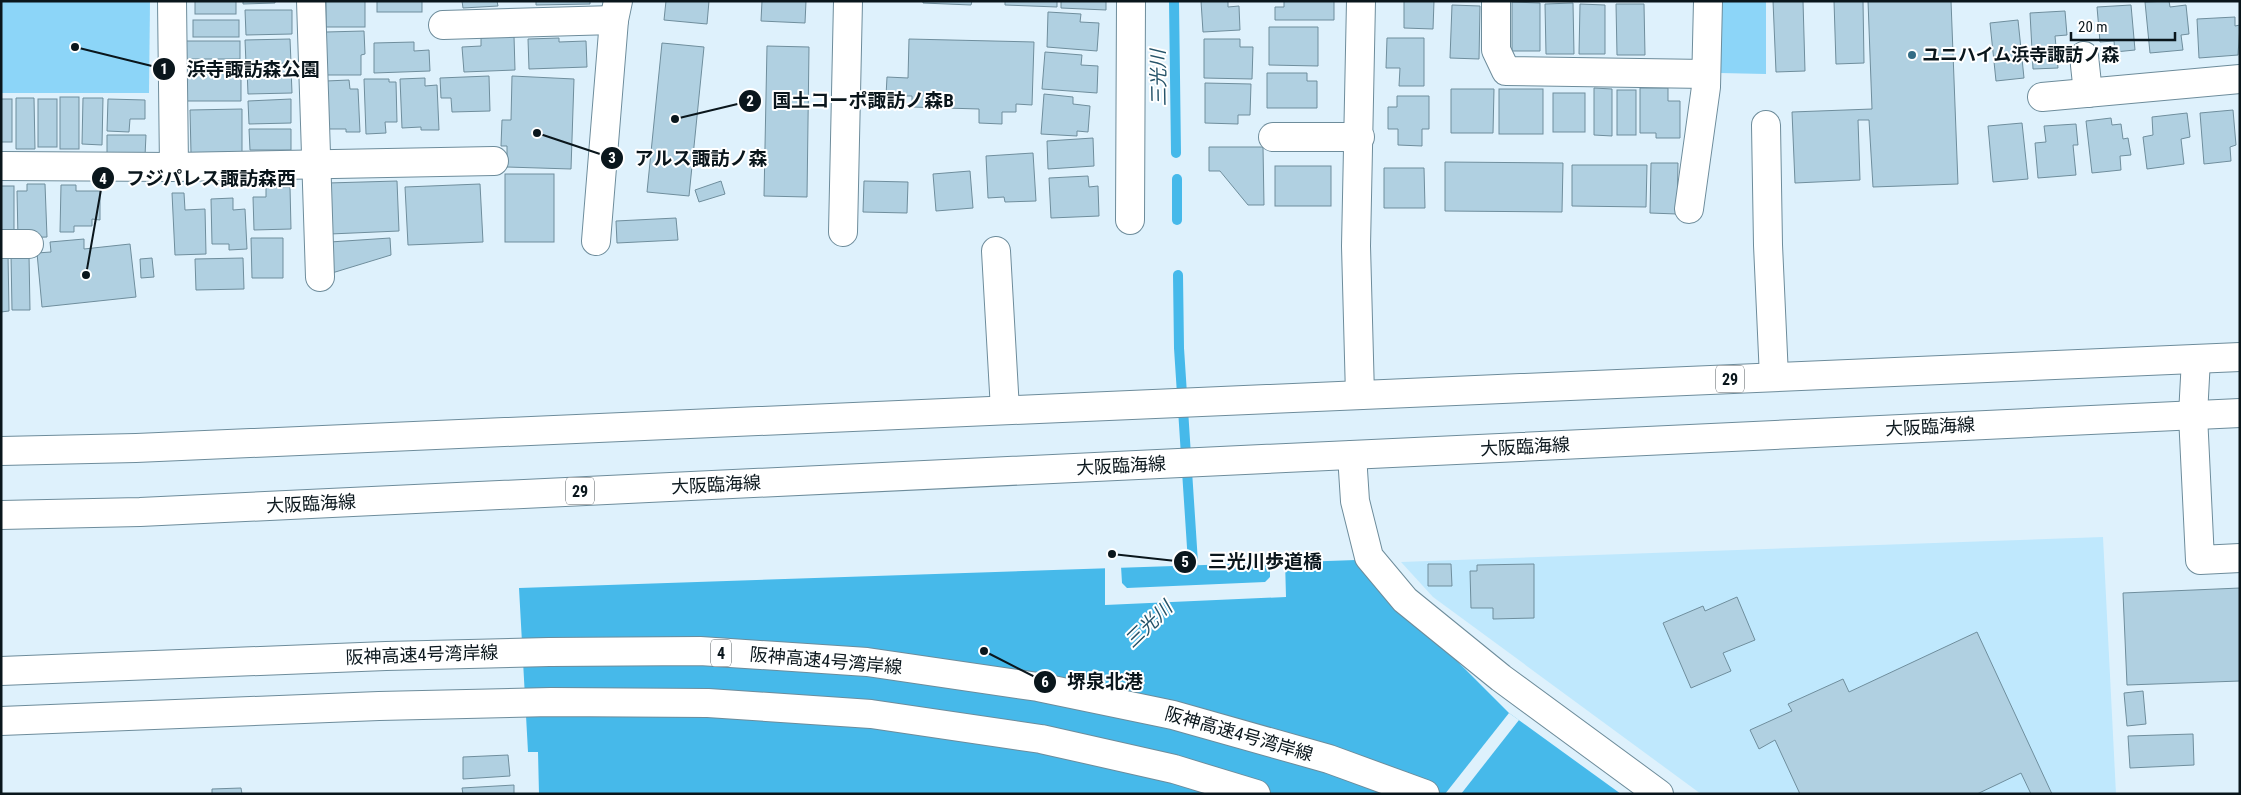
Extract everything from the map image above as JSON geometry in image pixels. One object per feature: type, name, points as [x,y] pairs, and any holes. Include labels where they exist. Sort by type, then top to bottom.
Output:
[{"type":"main road","points":[[172,1],[174,167]]},
{"type":"main road","points":[[311,1],[320,277]]},
{"type":"main road","points":[[843,232],[848,1]]},
{"type":"main road","points":[[1130,220],[1131,1]]},
{"type":"main road","points":[[1360,395],[1356,246],[1360,136],[1361,1]]},
{"type":"main road","points":[[1496,1],[1496,50],[1506,72],[1706,74]]},
{"type":"main road","points":[[1689,209],[1706,74],[1708,1]]},
{"type":"main road","points":[[443,24],[616,11],[596,241]]},
{"type":"main road","points":[[2084,56],[2088,93]]},
{"type":"main road","points":[[2042,97],[2240,79]]},
{"type":"main road","points":[[1766,125],[1768,246],[1774,377]]},
{"type":"main road","points":[[1273,137],[1360,136]]},
{"type":"main road","points":[[1,166],[174,167],[494,161]]},
{"type":"main road","points":[[1,244],[28,244]]},
{"type":"main road","points":[[996,251],[1005,410]]},
{"type":"main road","name":"29","points":[[1,451],[136,448],[2240,357]]},
{"type":"main road","points":[[2196,359],[2194,415],[2200,560],[2240,558]]},
{"type":"main road","name":"大阪臨海線","points":[[1,515],[140,512],[2240,413]]},
{"type":"main road","points":[[1352,455],[1355,501],[1369,557],[1405,600],[1501,678],[1659,794]]},
{"type":"main road","name":"阪神高速4号湾岸線","points":[[1,670],[549,652],[700,651],[867,662],[1038,686],[1172,714],[1329,759],[1425,794]]},
{"type":"main road","points":[[1,722],[379,706],[551,702],[708,703],[871,714],[1041,739],[1174,769],[1256,794]]},
{"type":"shaded area","points":[[1,1],[150,1],[149,93],[1,93]]},
{"type":"shaded area","points":[[1720,1],[1766,1],[1766,74],[1720,73]]},
{"type":"shaded area","points":[[2103,537],[2116,794],[1701,794],[1433,597],[1401,562]]},
{"type":"water","points":[[1356,560],[1509,713],[1621,794],[539,794],[538,752],[528,752],[519,588]]},
{"type":"pier","points":[[1285,560],[1286,597],[1105,605],[1105,566],[1121,566],[1122,583],[1127,588],[1265,582],[1270,577],[1270,561]]},
{"type":"pier","points":[[1509,713],[1519,720],[1461,794],[1445,794]]},
{"type":"building","points":[[195,1],[236,1],[236,14],[195,14]]},
{"type":"building","points":[[243,1],[275,1],[275,3],[243,4]]},
{"type":"building","points":[[326,1],[365,1],[365,27],[326,27]]},
{"type":"building","points":[[377,1],[422,1],[422,12],[377,12]]},
{"type":"building","points":[[462,1],[497,1],[498,6],[463,8]]},
{"type":"building","points":[[536,1],[590,1],[590,4],[536,5]]},
{"type":"building","points":[[666,1],[709,1],[707,24],[664,20]]},
{"type":"building","points":[[762,1],[806,1],[805,23],[761,21]]},
{"type":"building","points":[[923,1],[972,1],[971,5],[923,3]]},
{"type":"building","points":[[1005,1],[1057,1],[1057,7],[1005,5]]},
{"type":"building","points":[[1061,1],[1106,1],[1106,10],[1061,8]]},
{"type":"building","points":[[1201,1],[1228,1],[1228,7],[1239,6],[1240,30],[1203,32]]},
{"type":"building","points":[[1284,1],[1334,1],[1334,20],[1275,20],[1275,7],[1284,7]]},
{"type":"building","points":[[1404,1],[1434,1],[1433,29],[1404,28]]},
{"type":"building","points":[[1773,1],[1803,1],[1805,71],[1776,72]]},
{"type":"building","points":[[1834,1],[1863,1],[1864,63],[1836,64]]},
{"type":"building","name":"ユニハイム浜寺諏訪ノ森","points":[[1868,1],[1951,1],[1958,184],[1873,187],[1869,120],[1858,120],[1860,180],[1795,183],[1792,112],[1872,109]]},
{"type":"building","points":[[2169,1],[2170,7],[2186,5],[2189,34],[2181,35],[2183,50],[2150,53],[2145,2]]},
{"type":"building","points":[[1512,2],[1540,3],[1540,51],[1512,51]]},
{"type":"building","points":[[1573,3],[1574,54],[1546,54],[1545,4]]},
{"type":"building","points":[[1580,4],[1605,5],[1605,54],[1579,54]]},
{"type":"building","points":[[1616,4],[1644,4],[1645,55],[1617,55]]},
{"type":"building","points":[[1452,5],[1480,6],[1479,59],[1450,58]]},
{"type":"building","points":[[2131,5],[2135,50],[2115,52],[2114,41],[2100,42],[2097,7]]},
{"type":"building","points":[[245,10],[292,10],[292,34],[246,35]]},
{"type":"building","points":[[2065,11],[2067,35],[2055,36],[2058,68],[2033,69],[2030,13]]},
{"type":"building","points":[[1048,12],[1081,14],[1080,22],[1099,23],[1097,51],[1047,47]]},
{"type":"building","points":[[2235,17],[2235,26],[2240,25],[2238,55],[2199,58],[2197,19]]},
{"type":"building","points":[[193,20],[239,20],[239,37],[193,37]]},
{"type":"building","points":[[2018,20],[2024,78],[1996,81],[1990,23]]},
{"type":"building","points":[[1269,27],[1318,27],[1318,66],[1269,65]]},
{"type":"building","points":[[364,31],[365,54],[361,55],[361,75],[327,75],[326,32]]},
{"type":"building","points":[[514,36],[515,70],[464,72],[462,47],[481,46],[481,38]]},
{"type":"building","points":[[559,38],[559,42],[586,41],[587,67],[529,69],[528,39]]},
{"type":"building","points":[[1387,38],[1424,38],[1424,86],[1399,86],[1400,68],[1386,68]]},
{"type":"building","points":[[290,39],[291,63],[246,64],[245,40]]},
{"type":"building","points":[[909,39],[1034,42],[1032,105],[1016,104],[1016,112],[1002,112],[1002,124],[979,123],[979,109],[912,107],[912,96],[886,96],[887,77],[908,78]]},
{"type":"building","points":[[1204,39],[1240,39],[1240,47],[1253,47],[1252,79],[1204,78]]},
{"type":"building","points":[[186,41],[240,41],[240,59],[186,59]]},
{"type":"building","points":[[414,42],[414,51],[429,50],[430,71],[374,73],[374,43]]},
{"type":"building","points":[[662,43],[704,47],[689,196],[647,192]]},
{"type":"building","points":[[767,46],[809,47],[807,197],[764,196]]},
{"type":"building","points":[[1045,52],[1082,55],[1081,65],[1098,66],[1097,93],[1042,89]]},
{"type":"building","points":[[241,63],[241,101],[187,101],[187,74],[212,73],[211,64]]},
{"type":"building","points":[[291,68],[292,93],[248,94],[247,69]]},
{"type":"building","points":[[1267,73],[1307,73],[1307,81],[1317,81],[1317,108],[1267,108]]},
{"type":"building","points":[[489,76],[490,111],[452,112],[451,98],[441,98],[440,78]]},
{"type":"building","points":[[512,76],[574,79],[571,169],[507,167],[507,146],[501,146],[502,120],[511,120]]},
{"type":"building","points":[[425,78],[425,86],[437,85],[439,130],[421,130],[421,127],[402,128],[400,79]]},
{"type":"building","points":[[364,79],[389,79],[389,82],[396,82],[397,122],[385,122],[386,133],[366,134]]},
{"type":"building","points":[[349,80],[350,89],[358,89],[360,132],[346,132],[346,129],[328,129],[326,81]]},
{"type":"building","points":[[1205,83],[1251,84],[1250,115],[1238,115],[1238,124],[1205,123]]},
{"type":"building","points":[[1594,88],[1612,89],[1612,136],[1594,135]]},
{"type":"building","points":[[1640,88],[1668,88],[1668,101],[1680,101],[1680,138],[1656,138],[1656,133],[1640,133]]},
{"type":"building","points":[[1451,89],[1494,89],[1493,133],[1451,133]]},
{"type":"building","points":[[1499,89],[1543,89],[1543,134],[1499,134]]},
{"type":"building","points":[[1617,90],[1636,90],[1636,135],[1617,135]]},
{"type":"building","points":[[1553,93],[1585,93],[1585,132],[1553,132]]},
{"type":"building","points":[[1044,94],[1073,97],[1073,104],[1090,106],[1088,132],[1077,131],[1077,136],[1041,134]]},
{"type":"building","points":[[1397,96],[1429,96],[1429,129],[1422,129],[1422,146],[1398,145],[1398,129],[1388,129],[1388,107],[1397,107]]},
{"type":"building","points":[[60,97],[79,97],[79,149],[60,149]]},
{"type":"building","points":[[16,98],[34,98],[35,149],[16,149]]},
{"type":"building","points":[[83,98],[103,98],[102,145],[82,144]]},
{"type":"building","points":[[1,99],[12,99],[12,142],[1,142]]},
{"type":"building","points":[[38,99],[57,99],[57,147],[38,147]]},
{"type":"building","points":[[108,99],[145,100],[145,119],[130,119],[129,132],[107,131]]},
{"type":"building","points":[[291,99],[291,123],[249,124],[248,101]]},
{"type":"building","points":[[242,109],[242,152],[191,153],[190,110]]},
{"type":"building","points":[[2233,110],[2236,145],[2230,147],[2231,161],[2204,164],[2200,113]]},
{"type":"building","points":[[2187,113],[2190,137],[2181,139],[2184,164],[2147,169],[2143,137],[2153,135],[2152,117]]},
{"type":"building","points":[[2111,118],[2112,125],[2121,124],[2123,139],[2128,138],[2131,155],[2120,156],[2121,170],[2092,173],[2086,121]]},
{"type":"building","points":[[2022,123],[2028,179],[1993,182],[1988,126]]},
{"type":"building","points":[[2076,124],[2078,145],[2073,145],[2076,175],[2038,178],[2035,143],[2046,142],[2044,126]]},
{"type":"building","points":[[249,129],[291,129],[291,150],[250,150]]},
{"type":"building","points":[[107,135],[146,135],[145,156],[107,156]]},
{"type":"building","points":[[1093,138],[1094,166],[1048,169],[1047,141]]},
{"type":"building","points":[[1209,147],[1263,147],[1264,205],[1248,205],[1220,171],[1209,171]]},
{"type":"building","points":[[1033,153],[1036,201],[1005,202],[1004,197],[988,198],[986,156]]},
{"type":"building","points":[[1445,162],[1563,163],[1562,212],[1445,211]]},
{"type":"building","points":[[1651,163],[1678,163],[1677,214],[1650,213]]},
{"type":"building","points":[[1572,165],[1647,165],[1646,207],[1572,206]]},
{"type":"building","points":[[1275,166],[1331,166],[1331,206],[1275,206]]},
{"type":"building","points":[[1384,168],[1424,168],[1425,208],[1384,208]]},
{"type":"building","points":[[970,171],[973,208],[936,211],[933,174]]},
{"type":"building","points":[[505,174],[554,174],[554,242],[505,242]]},
{"type":"building","points":[[1088,176],[1089,187],[1098,186],[1099,216],[1051,218],[1049,178]]},
{"type":"building","points":[[397,181],[399,231],[330,234],[328,183]]},
{"type":"building","points":[[721,181],[725,194],[699,202],[695,190]]},
{"type":"building","points":[[864,181],[908,182],[907,213],[863,212]]},
{"type":"building","points":[[27,184],[45,184],[47,237],[18,238],[17,191],[27,191]]},
{"type":"building","points":[[480,184],[483,242],[408,245],[405,187]]},
{"type":"building","points":[[61,185],[76,185],[76,191],[100,191],[100,220],[92,219],[92,226],[74,226],[74,232],[60,232]]},
{"type":"building","points":[[1,186],[14,186],[14,237],[1,237]]},
{"type":"building","points":[[266,187],[290,187],[291,229],[254,230],[253,197],[266,197]]},
{"type":"building","points":[[172,193],[184,193],[185,210],[205,209],[206,254],[175,255]]},
{"type":"building","points":[[233,198],[233,210],[245,209],[247,249],[229,250],[229,244],[212,244],[211,199]]},
{"type":"building","points":[[676,218],[678,240],[617,243],[616,221]]},
{"type":"building","points":[[251,238],[283,238],[283,278],[252,278]]},
{"type":"building","points":[[390,238],[391,255],[332,273],[330,242]]},
{"type":"building","points":[[84,239],[84,249],[130,244],[136,297],[42,307],[37,253],[51,252],[50,242]]},
{"type":"building","points":[[1,254],[8,254],[9,311],[1,312]]},
{"type":"building","points":[[11,255],[29,255],[30,310],[12,310]]},
{"type":"building","points":[[152,258],[154,277],[141,278],[140,259]]},
{"type":"building","points":[[243,258],[244,289],[196,290],[195,259]]},
{"type":"building","points":[[1428,564],[1451,564],[1452,586],[1428,586]]},
{"type":"building","points":[[1534,564],[1534,618],[1493,619],[1493,608],[1471,608],[1470,571],[1477,571],[1477,565]]},
{"type":"building","points":[[2240,588],[2240,681],[2127,685],[2123,593]]},
{"type":"building","points":[[1737,597],[1755,640],[1723,653],[1731,671],[1691,688],[1663,623],[1703,606],[1705,611]]},
{"type":"building","points":[[1977,632],[2052,794],[2031,794],[2021,773],[1977,794],[1800,794],[1775,740],[1759,749],[1750,730],[1792,711],[1788,704],[1843,679],[1849,692]]},
{"type":"building","points":[[2143,691],[2146,724],[2127,726],[2124,693]]},
{"type":"building","points":[[2193,734],[2194,765],[2130,768],[2128,736]]},
{"type":"building","points":[[508,755],[510,776],[463,779],[463,757]]},
{"type":"building","points":[[514,785],[514,794],[463,794],[462,788]]},
{"type":"building","points":[[241,788],[242,794],[212,794],[212,789]]},
{"type":"waterway","name":"三光川","points":[[1174,1],[1176,153]]},
{"type":"waterway","name":"三光川","points":[[1177,179],[1177,220]]},
{"type":"waterway","name":"三光川","points":[[1178,275],[1179,348],[1194,578]]},
{"type":"place","name":"浜寺諏訪森公園","points":[[75,47]]},
{"type":"place","name":"ユニハイム浜寺諏訪ノ森","points":[[1912,55]]},
{"type":"place","name":"国土コーポ諏訪ノ森B","points":[[675,119]]},
{"type":"place","name":"アルス諏訪ノ森","points":[[537,133]]},
{"type":"place","name":"フジパレス諏訪森西","points":[[86,275]]},
{"type":"place","name":"三光川歩道橋","points":[[1112,554]]},
{"type":"place","name":"堺泉北港","points":[[984,651]]}]
